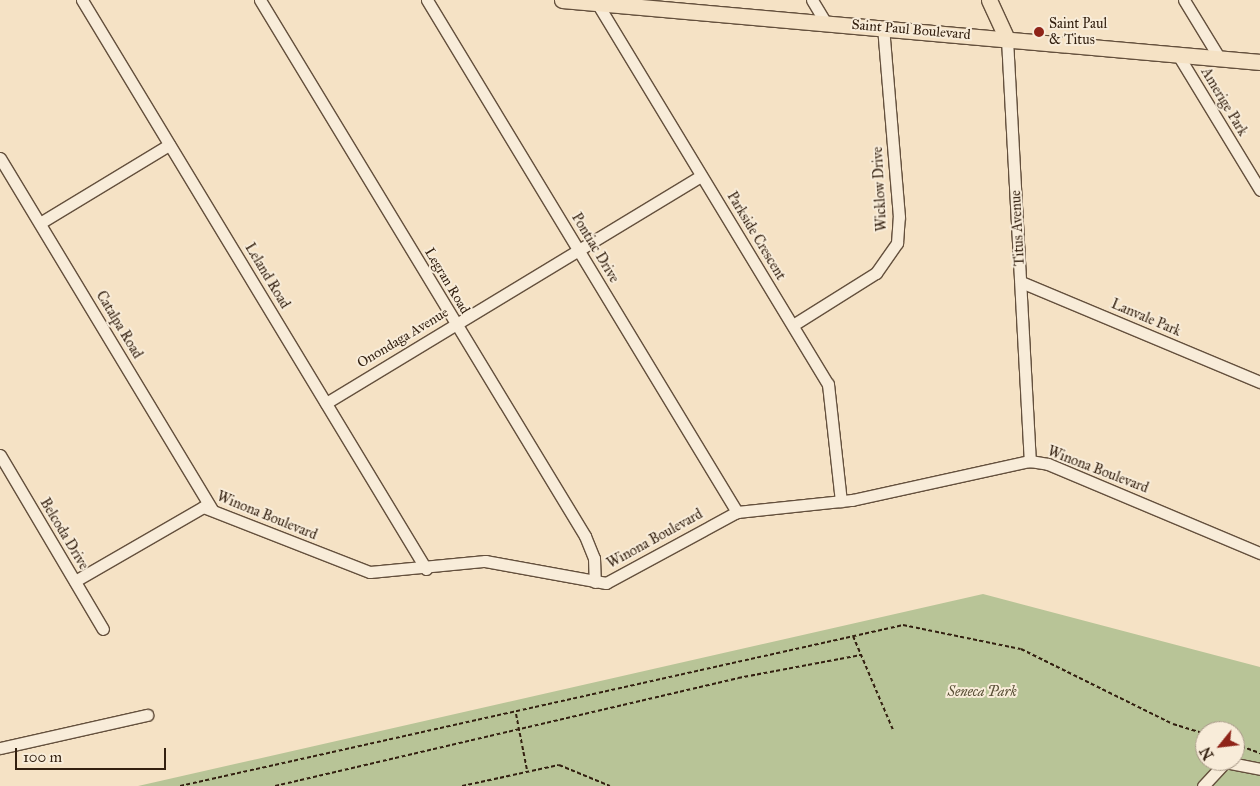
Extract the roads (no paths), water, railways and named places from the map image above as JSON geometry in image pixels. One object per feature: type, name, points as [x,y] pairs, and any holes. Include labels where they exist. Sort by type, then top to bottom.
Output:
[{"type":"main road","name":"Saint Paul Boulevard","points":[[562,0],[639,4],[826,23],[1260,62]]},
{"type":"main road","name":"Titus Avenue","points":[[989,0],[1007,39]]},
{"type":"street","name":"Leland Road","points":[[82,0],[426,569]]},
{"type":"street","name":"Legran Road","points":[[260,0],[585,536],[594,558],[595,582]]},
{"type":"street","name":"Pontiac Drive","points":[[427,0],[737,512]]},
{"type":"street","points":[[812,0],[826,23]]},
{"type":"street","points":[[1184,0],[1220,58]]},
{"type":"street","name":"Parkside Crescent","points":[[597,3],[793,325],[832,396],[841,501]]},
{"type":"street","name":"Wicklow Drive","points":[[793,325],[876,273],[897,243],[883,28]]},
{"type":"street","name":"Titus Avenue","points":[[1007,39],[1030,461]]},
{"type":"street","name":"Amerige Park","points":[[1178,55],[1260,190]]},
{"type":"street","points":[[40,223],[170,144]]},
{"type":"street","name":"Catalpa Road","points":[[0,158],[212,508]]},
{"type":"street","name":"Onondaga Avenue","points":[[326,403],[701,176]]},
{"type":"street","name":"Lanvale Park","points":[[1021,282],[1260,382]]},
{"type":"street","name":"Belcoda Drive","points":[[2,461],[103,629]]},
{"type":"street","name":"Winona Boulevard","points":[[74,581],[196,508],[212,508],[357,568],[385,573],[485,560],[511,562],[595,582],[618,580],[737,512],[841,501],[1030,461],[1048,464],[1260,553]]},
{"type":"street","points":[[0,748],[147,715]]},
{"type":"street","points":[[1203,786],[1225,762],[1260,769]]},
{"type":"place","name":"Saint Paul & Titus","points":[[1039,32]]},
{"type":"park label","name":"Seneca Park","points":[[982,692]]}]
